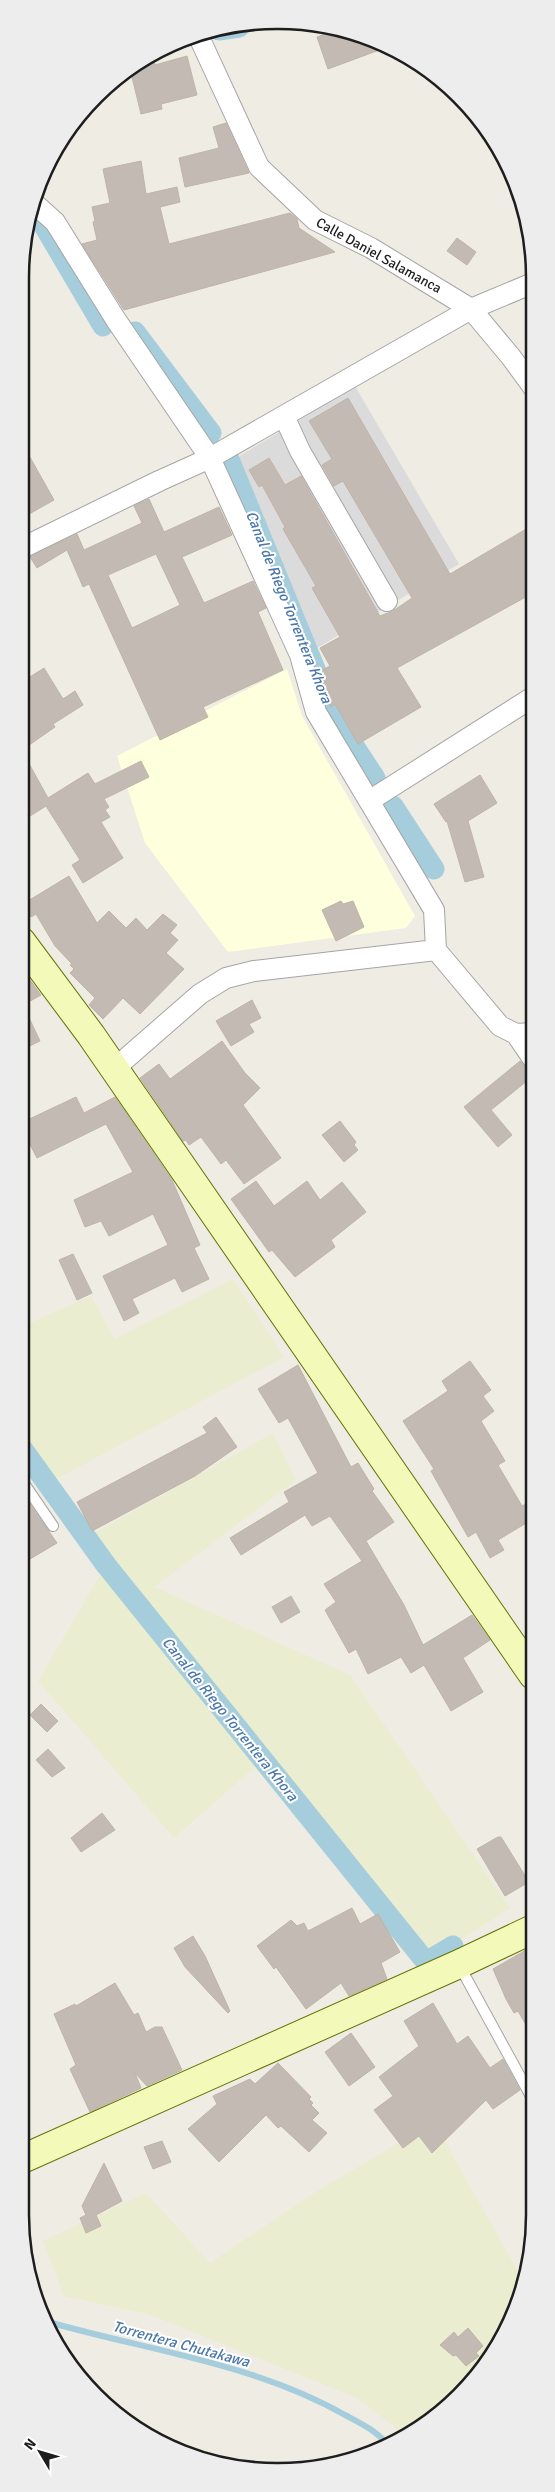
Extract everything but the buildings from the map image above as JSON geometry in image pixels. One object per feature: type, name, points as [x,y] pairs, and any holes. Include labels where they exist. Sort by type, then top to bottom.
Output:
[{"type":"main road","points":[[29,950],[114,1069],[526,1665]]},
{"type":"main road","points":[[29,2156],[458,1964],[526,1931]]},
{"type":"street","name":"Calle Daniel Salamanca","points":[[201,41],[259,167],[315,220],[371,248],[471,309],[526,377]]},
{"type":"street","points":[[39,208],[55,222],[116,320],[210,458],[300,655],[316,712],[434,910],[436,950],[500,1026],[524,1033]]},
{"type":"street","points":[[29,545],[210,458],[471,309],[526,286]]},
{"type":"street","points":[[284,416],[300,451],[387,601]]},
{"type":"street","points":[[369,801],[526,700]]},
{"type":"street","points":[[114,1069],[200,994],[226,978],[254,971],[436,950]]},
{"type":"lane","points":[[29,1491],[53,1526]]},
{"type":"lane","points":[[458,1964],[526,2087]]},
{"type":"shaded area","points":[[355,386],[459,564],[312,651],[233,465],[241,455]]},
{"type":"shaded area","points":[[287,669],[302,716],[415,916],[406,928],[228,952],[145,843],[117,756]]},
{"type":"shaded area","points":[[233,1279],[284,1357],[47,1484],[29,1458],[29,1323],[91,1296],[115,1339]]},
{"type":"shaded area","points":[[273,1433],[296,1480],[154,1587],[350,1675],[510,1908],[426,1962],[263,1760],[174,1838],[38,1681],[106,1565],[86,1538]]},
{"type":"shaded area","points":[[434,2122],[519,2274],[501,2325],[475,2366],[442,2402],[399,2432],[394,2426],[355,2397],[148,2314],[64,2296],[43,2241],[146,2193],[210,2263],[314,2193]]},
{"type":"waterway","name":"Canal de Riego Torrentera Khora","points":[[36,218],[43,224],[103,326]]},
{"type":"waterway","name":"Canal de Riego Torrentera Khora","points":[[135,332],[211,433]]},
{"type":"waterway","name":"Canal de Riego Torrentera Khora","points":[[228,457],[315,669],[327,705],[375,778]]},
{"type":"waterway","name":"Canal de Riego Torrentera Khora","points":[[393,806],[434,869]]},
{"type":"waterway","name":"Canal de Riego Torrentera Khora","points":[[29,1458],[106,1565],[426,1962],[453,1946]]},
{"type":"waterway","name":"Torrentera Chutakawa","points":[[53,2323],[198,2359],[274,2382],[310,2397],[356,2421],[383,2440]]}]
